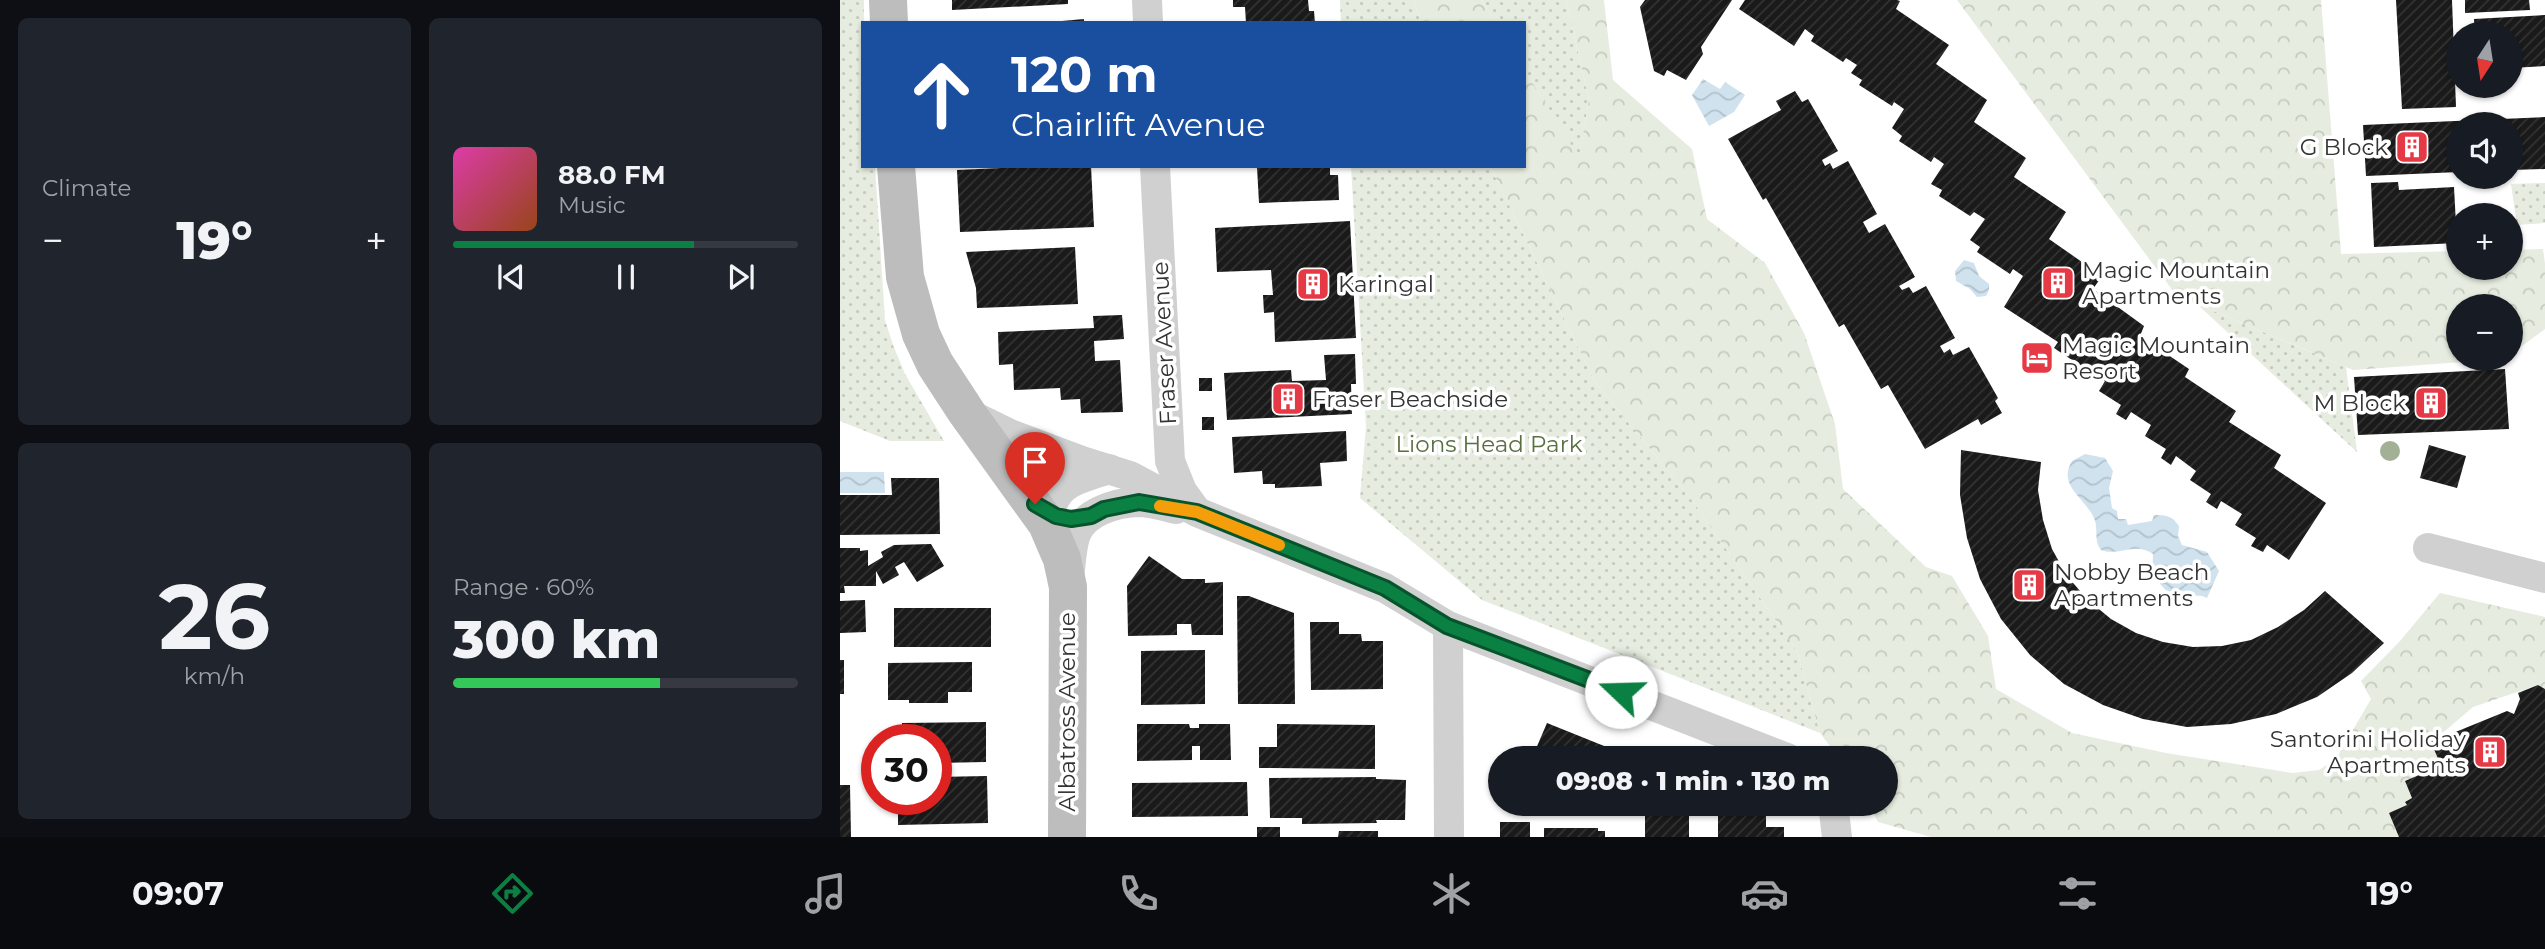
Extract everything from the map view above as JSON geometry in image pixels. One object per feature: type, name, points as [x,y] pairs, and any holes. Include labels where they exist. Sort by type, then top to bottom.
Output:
[{"type":"street","points":[[888,0],[889,21]]},
{"type":"street","points":[[1147,0],[1148,21]]},
{"type":"street","name":"Albatross Avenue","points":[[897,168],[900,232],[909,295],[921,334],[935,363],[967,413],[1044,514],[1062,559],[1068,587],[1067,837]]},
{"type":"street","name":"Fraser Avenue","points":[[1155,168],[1170,461],[1182,491],[1197,512]]},
{"type":"street","points":[[967,413],[1010,434],[1130,476],[1197,512],[1385,588],[1447,626],[1756,746]]},
{"type":"street","points":[[1091,516],[1071,519],[1044,514],[1062,487],[1071,481],[1109,469]]},
{"type":"street","points":[[1068,587],[1075,536],[1091,516],[1104,509],[1139,502],[1197,512]]},
{"type":"street","points":[[2428,548],[2545,578]]},
{"type":"street","points":[[1447,626],[1449,837]]},
{"type":"street","points":[[1835,816],[1838,837]]},
{"type":"green space","points":[[840,0],[864,0],[864,21],[861,21],[861,168],[875,168],[885,320],[905,374],[944,441],[890,441],[840,421]]},
{"type":"green space","points":[[1340,0],[1414,0],[1420,21],[1341,21]]},
{"type":"green space","points":[[1414,0],[1482,0],[1495,21],[1420,21]]},
{"type":"green space","points":[[1482,0],[1566,0],[1589,100],[1579,158],[1526,72],[1526,21],[1495,21]]},
{"type":"green space","points":[[1566,0],[1604,0],[1613,80],[1692,149],[1707,219],[1765,263],[1804,333],[1835,424],[1843,489],[1926,567],[1952,576],[1988,636],[1996,689],[2072,733],[2166,753],[2293,773],[2319,770],[2336,759],[2371,699],[2361,681],[2400,641],[2440,593],[2545,617],[2545,689],[2538,685],[2473,707],[2432,742],[2439,761],[2417,770],[2419,775],[2405,781],[2412,798],[2405,802],[2407,805],[2399,837],[1931,837],[1878,822],[1875,816],[1898,816],[1898,746],[1830,746],[1820,733],[1797,651],[1692,500],[1595,382],[1491,168],[1526,168],[1526,72],[1579,157],[1589,100]]},
{"type":"green space","points":[[1957,0],[2321,0],[2341,254],[2446,251],[2446,280],[2523,280],[2523,250],[2543,249],[2545,329],[2523,345],[2523,294],[2446,294],[2446,363],[2353,370],[2176,295]]},
{"type":"green space","name":"Lions Head Park","points":[[1351,168],[1491,168],[1595,382],[1692,500],[1797,651],[1820,733],[1482,600],[1360,498],[1366,426]]},
{"type":"green space","points":[[2545,183],[2545,223],[2523,225],[2523,203],[2514,203],[2512,189],[2523,189],[2523,184]]},
{"type":"green space","points":[[2197,304],[2346,367],[2357,452]]},
{"type":"water","points":[[1703,79],[1720,89],[1725,82],[1745,95],[1734,112],[1709,126],[1692,95]]},
{"type":"water","points":[[1964,260],[1974,263],[1979,276],[1989,284],[1986,296],[1977,297],[1970,289],[1956,281],[1955,271]]},
{"type":"water","points":[[2085,454],[2105,458],[2113,471],[2109,488],[2112,508],[2117,511],[2118,519],[2126,519],[2128,525],[2152,521],[2154,515],[2168,517],[2179,526],[2178,536],[2182,545],[2207,552],[2219,571],[2207,598],[2195,596],[2180,599],[2172,596],[2154,574],[2153,554],[2146,550],[2101,550],[2097,542],[2094,518],[2074,491],[2068,477],[2072,461]]},
{"type":"water","points":[[840,472],[884,472],[885,493],[840,493]]},
{"type":"building","points":[[952,0],[1068,0],[1068,4],[952,10]]},
{"type":"building","points":[[1233,0],[1308,0],[1309,11],[1314,11],[1315,21],[1246,21],[1245,7],[1233,7]]},
{"type":"building","points":[[1645,0],[1732,0],[1701,47],[1703,54],[1686,80],[1667,70],[1664,76],[1654,71],[1640,7]]},
{"type":"building","name":"Magic Mountain Apartments","points":[[1745,0],[1897,0],[1900,1],[1896,9],[1949,45],[1936,64],[1987,100],[1974,122],[2026,158],[2014,177],[2066,212],[2049,239],[2102,276],[2093,289],[2144,326],[2140,336],[2189,369],[2185,377],[2236,411],[2229,422],[2281,455],[2274,468],[2326,503],[2289,560],[2267,545],[2263,552],[2251,546],[2256,538],[2235,525],[2242,514],[2221,501],[2217,509],[2206,502],[2211,494],[2190,480],[2196,471],[2176,456],[2171,465],[2161,458],[2166,449],[2145,436],[2151,425],[2131,412],[2126,420],[2116,414],[2121,405],[2099,391],[2105,381],[2086,368],[2081,377],[2070,370],[2075,362],[2054,348],[2058,342],[2004,307],[2023,276],[2013,269],[2010,274],[1977,252],[1980,247],[1970,240],[1985,219],[1974,212],[1970,216],[1939,196],[1942,190],[1931,184],[1944,164],[1934,157],[1931,162],[1899,141],[1902,136],[1892,128],[1904,109],[1894,102],[1892,106],[1859,85],[1862,80],[1851,73],[1857,65],[1846,58],[1843,62],[1811,41],[1814,36],[1805,29],[1794,46],[1739,9]]},
{"type":"building","points":[[2396,0],[2452,0],[2453,21],[2446,21],[2446,98],[2456,98],[2456,107],[2402,109]]},
{"type":"building","points":[[2465,0],[2529,0],[2530,10],[2465,13]]},
{"type":"building","points":[[2545,15],[2545,66],[2524,67],[2524,21],[2474,19]]},
{"type":"building","points":[[1795,91],[1802,102],[1808,99],[1838,151],[1822,160],[1825,166],[1830,163],[1833,169],[1848,161],[1877,214],[1863,222],[1869,233],[1885,224],[1915,277],[1899,286],[1902,290],[1909,287],[1913,293],[1926,286],[1955,338],[1940,346],[1944,353],[1950,349],[1953,355],[1969,347],[1998,398],[1995,401],[2002,413],[1981,425],[1978,419],[1925,449],[1888,385],[1881,389],[1844,324],[1839,327],[1766,198],[1763,200],[1728,139],[1781,110],[1776,101]]},
{"type":"building","name":"G Block","points":[[2545,117],[2545,169],[2523,170],[2523,118]]},
{"type":"building","name":"G Block","points":[[2446,121],[2446,173],[2366,176],[2363,125]]},
{"type":"building","points":[[1091,168],[1094,227],[960,232],[957,170]]},
{"type":"building","points":[[1257,168],[1330,168],[1330,175],[1338,175],[1339,200],[1259,203]]},
{"type":"building","points":[[2398,182],[2399,190],[2454,189],[2455,203],[2446,203],[2446,244],[2374,247],[2371,183]]},
{"type":"building","name":"Karingal","points":[[1350,221],[1356,338],[1275,342],[1274,312],[1264,313],[1263,295],[1273,295],[1271,270],[1217,272],[1215,228]]},
{"type":"building","points":[[1075,247],[1078,304],[977,308],[976,288],[966,252]]},
{"type":"building","points":[[1122,315],[1124,339],[1094,341],[1095,361],[1120,360],[1123,412],[1081,413],[1080,399],[1061,400],[1060,388],[1014,390],[1013,364],[999,365],[998,332],[1094,328],[1093,316]]},
{"type":"building","name":"Fraser Beachside","points":[[1355,354],[1356,384],[1351,384],[1352,414],[1227,420],[1224,373],[1291,370],[1292,381],[1326,380],[1324,355]]},
{"type":"building","name":"M Block","points":[[2505,371],[2509,429],[2358,435],[2354,377]]},
{"type":"building","points":[[1199,378],[1212,378],[1212,391],[1199,391]]},
{"type":"building","points":[[1202,417],[1214,417],[1214,430],[1202,430]]},
{"type":"building","points":[[1346,431],[1347,461],[1320,463],[1322,486],[1275,488],[1275,484],[1263,484],[1262,471],[1234,473],[1232,437]]},
{"type":"building","points":[[2429,445],[2466,456],[2457,488],[2420,478]]},
{"type":"building","name":"Nobby Beach Apartments","points":[[1961,450],[2041,462],[2038,490],[2043,520],[2052,549],[2067,576],[2088,600],[2111,619],[2136,633],[2163,642],[2193,647],[2222,646],[2251,640],[2304,610],[2325,591],[2384,643],[2352,673],[2317,697],[2276,714],[2231,724],[2187,727],[2143,719],[2103,705],[2064,684],[2030,655],[2001,619],[1980,579],[1967,538],[1960,495]]},
{"type":"building","points":[[891,478],[939,478],[940,534],[840,535],[840,495],[892,495]]},
{"type":"building","points":[[931,544],[944,566],[917,582],[904,562],[895,567],[899,575],[883,584],[876,571],[876,586],[844,586],[845,593],[840,593],[840,548],[868,550],[868,566],[883,557],[881,552],[894,545]]},
{"type":"building","points":[[1149,556],[1182,579],[1205,579],[1205,583],[1223,582],[1223,635],[1192,635],[1191,624],[1177,624],[1177,635],[1128,636],[1127,586]]},
{"type":"building","points":[[1237,596],[1249,596],[1294,613],[1295,704],[1238,704]]},
{"type":"building","points":[[865,600],[866,632],[840,633],[840,601]]},
{"type":"building","points":[[894,608],[991,608],[991,647],[894,647]]},
{"type":"building","points":[[1310,622],[1339,622],[1339,634],[1361,634],[1362,641],[1383,641],[1383,689],[1311,690]]},
{"type":"building","points":[[1205,650],[1205,704],[1141,705],[1141,651]]},
{"type":"building","points":[[840,660],[844,660],[844,694],[840,694]]},
{"type":"building","points":[[972,662],[972,692],[948,692],[948,703],[888,700],[888,663]]},
{"type":"building","name":"Santorini Holiday Apartments","points":[[2538,685],[2545,689],[2545,837],[2399,837],[2389,813],[2407,805],[2405,802],[2412,798],[2405,781],[2419,775],[2417,771],[2439,761],[2431,742],[2507,711],[2514,714],[2520,699],[2518,693]]},
{"type":"building","points":[[986,722],[986,762],[952,763],[952,724],[902,723]]},
{"type":"building","points":[[1547,723],[1604,746],[1537,746]]},
{"type":"building","points":[[1137,724],[1189,724],[1190,728],[1199,728],[1199,724],[1230,724],[1231,760],[1200,760],[1200,746],[1192,746],[1192,760],[1137,761]]},
{"type":"building","points":[[1277,724],[1375,725],[1375,769],[1259,768],[1259,747],[1277,747]]},
{"type":"building","points":[[987,776],[988,823],[898,825],[898,815],[952,815],[952,777]]},
{"type":"building","points":[[1376,777],[1406,780],[1405,820],[1302,824],[1302,818],[1270,818],[1269,778]]},
{"type":"building","points":[[1247,782],[1248,816],[1132,817],[1132,783]]},
{"type":"building","points":[[840,785],[850,785],[851,837],[840,837]]},
{"type":"building","points":[[1645,816],[1689,816],[1689,837],[1645,837]]},
{"type":"building","points":[[1718,816],[1766,816],[1766,827],[1784,827],[1784,837],[1718,837]]},
{"type":"building","points":[[1500,822],[1530,822],[1530,837],[1500,837]]},
{"type":"building","points":[[1257,827],[1280,827],[1280,837],[1257,837]]},
{"type":"building","points":[[1544,828],[1598,828],[1598,831],[1605,831],[1605,837],[1544,837]]},
{"type":"building","points":[[1339,831],[1378,831],[1378,837],[1338,837]]},
{"type":"slow traffic","points":[[1160,506],[1197,512],[1279,545]]},
{"type":"place","name":"G Block","points":[[2412,147]]},
{"type":"place","name":"Magic Mountain Apartments","points":[[2058,283]]},
{"type":"place","name":"Karingal","points":[[1313,284]]},
{"type":"place","name":"Magic Mountain Resort","points":[[2037,358]]},
{"type":"place","name":"Fraser Beachside","points":[[1288,399]]},
{"type":"place","name":"M Block","points":[[2431,403]]},
{"type":"place","name":"Nobby Beach Apartments","points":[[2029,585]]},
{"type":"place","name":"Santorini Holiday Apartments","points":[[2490,752]]},
{"type":"route","points":[[1035,504],[1056,516],[1071,519],[1091,516],[1120,504],[1139,502],[1197,512],[1385,588],[1447,626],[1621,692]]}]
